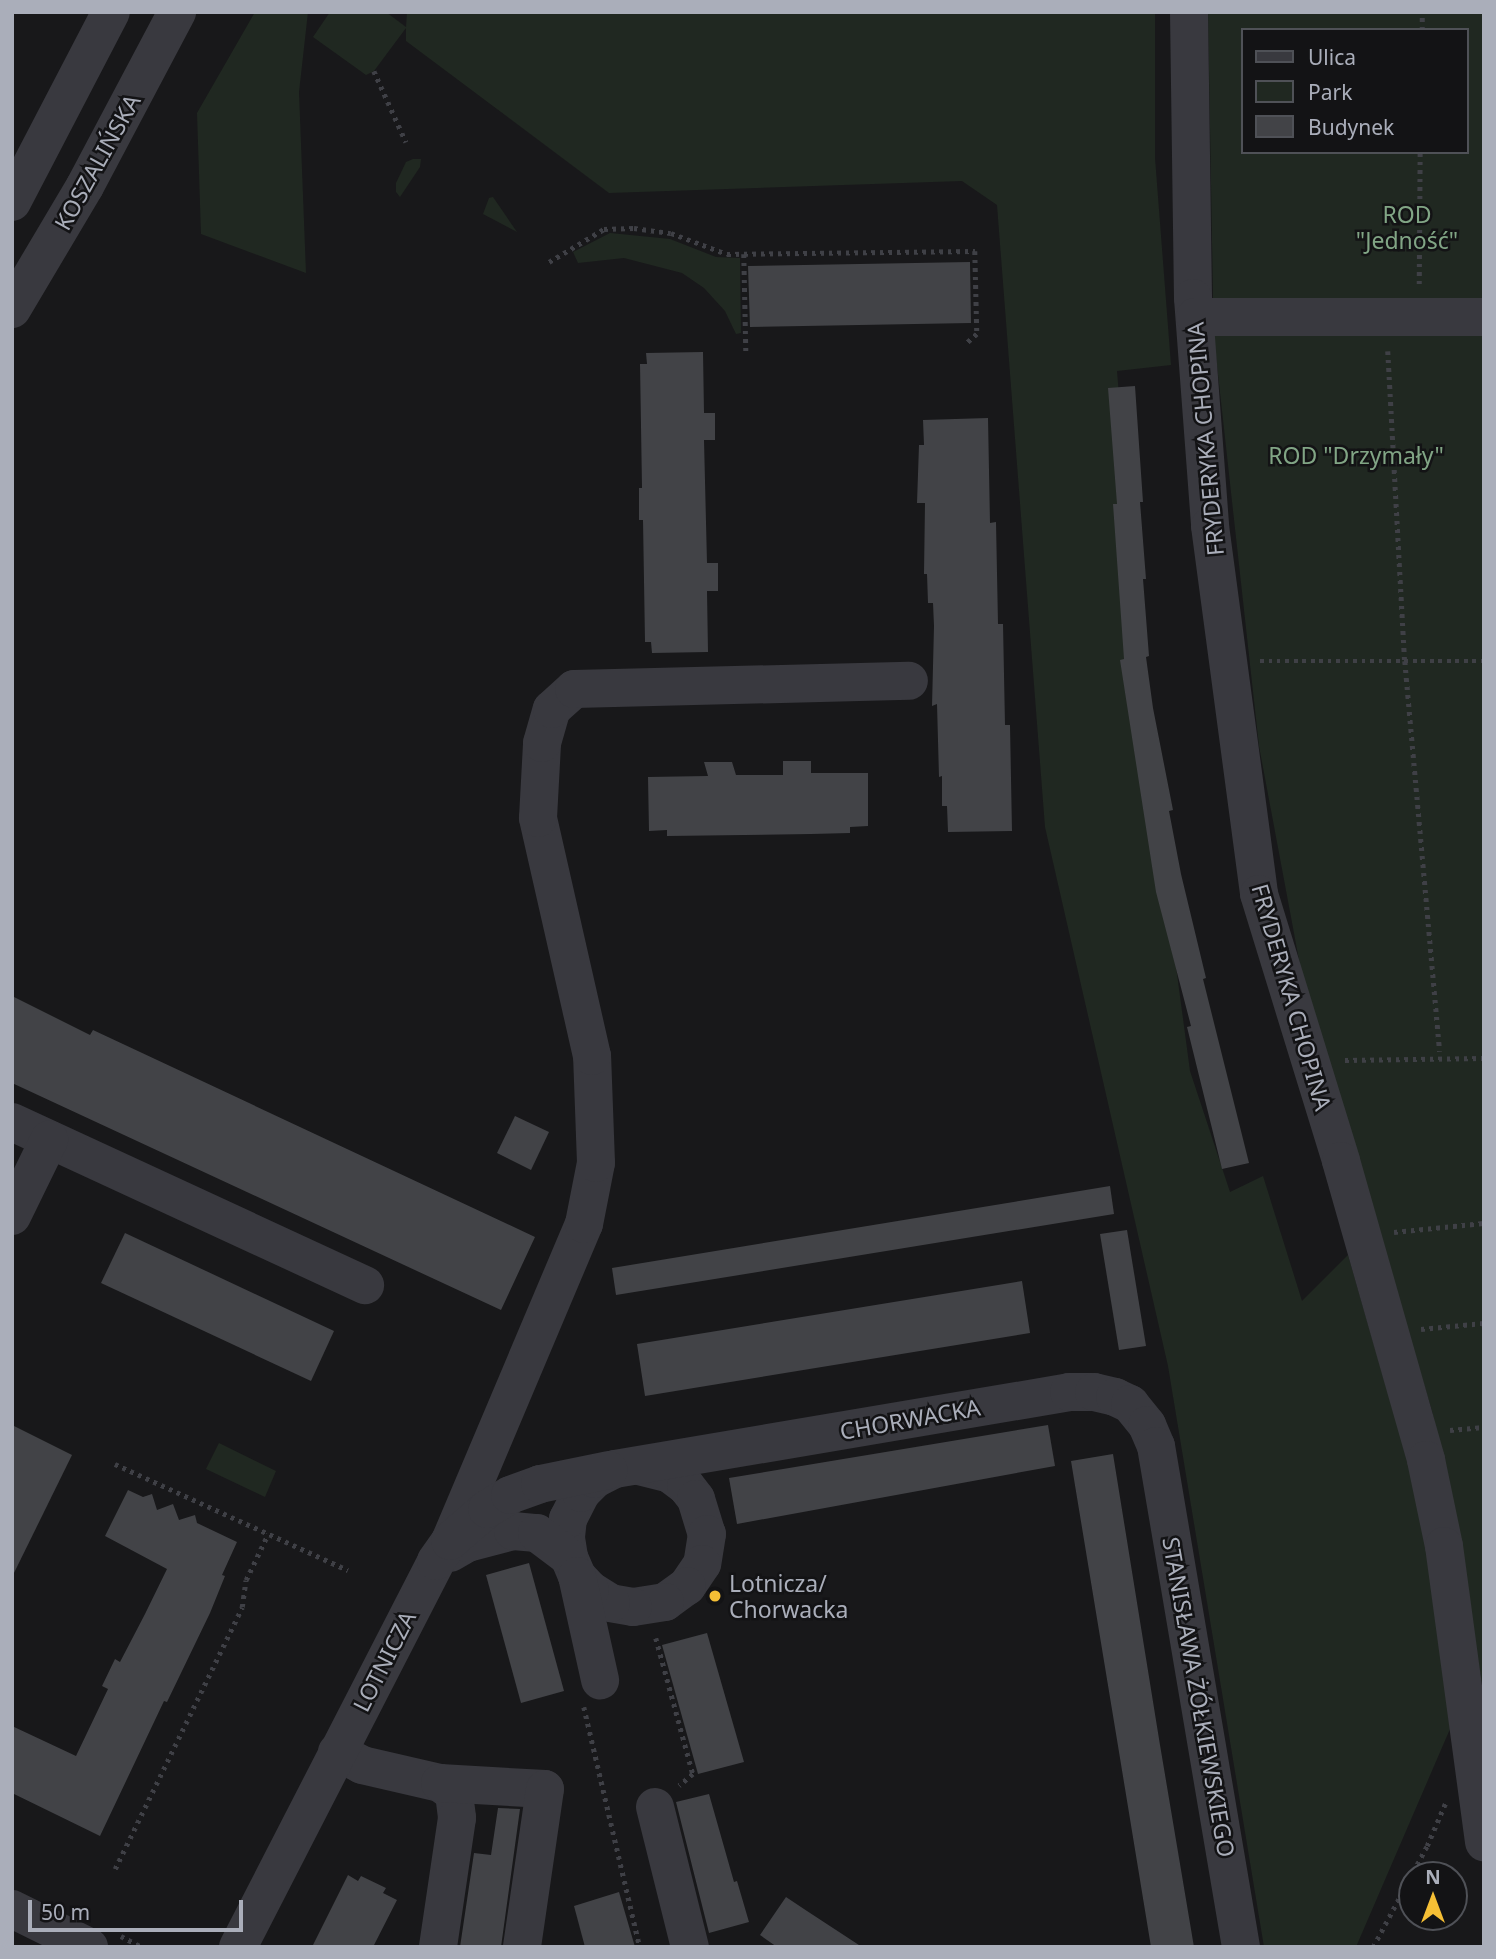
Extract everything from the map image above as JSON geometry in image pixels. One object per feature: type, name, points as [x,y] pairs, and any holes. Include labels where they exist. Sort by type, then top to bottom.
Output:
[{"type":"street","points":[[12,202],[111,12]]},
{"type":"street","name":"KOSZALIŃSKA","points":[[12,309],[85,186],[177,12]]},
{"type":"street","name":"FRYDERYKA CHOPINA","points":[[1189,12],[1195,317],[1210,526],[1259,894],[1340,1161],[1426,1460],[1444,1546],[1476,1737],[1484,1842]]},
{"type":"street","points":[[1195,317],[1484,317]]},
{"type":"street","points":[[443,1551],[584,1224],[596,1163],[592,1056],[538,818],[542,743],[552,709],[575,689],[909,681]]},
{"type":"street","points":[[12,1122],[365,1285]]},
{"type":"street","points":[[12,1216],[49,1140]]},
{"type":"street","name":"CHORWACKA","points":[[627,1468],[1069,1392],[1094,1392],[1130,1404],[1147,1425],[1156,1446]]},
{"type":"street","name":"STANISŁAWA ŻÓŁKIEWSKIEGO","points":[[1156,1446],[1241,1947]]},
{"type":"street","points":[[443,1551],[513,1531],[537,1533],[573,1566],[590,1590],[611,1603],[648,1606],[677,1595],[694,1578],[704,1557],[707,1534],[696,1499],[686,1486],[670,1475],[627,1468],[595,1479],[581,1493],[568,1519],[566,1537],[573,1566],[591,1692]]},
{"type":"street","name":"LOTNICZA","points":[[239,1947],[337,1752],[443,1551],[486,1509],[510,1495],[540,1484],[627,1468]]},
{"type":"street","points":[[337,1752],[362,1765],[440,1783],[545,1789],[522,1947]]},
{"type":"street","points":[[439,1947],[457,1818],[454,1793],[440,1783]]},
{"type":"street","points":[[655,1807],[690,1947]]},
{"type":"street","points":[[12,1909],[89,1947]]},
{"type":"path","points":[[374,71],[406,142]]},
{"type":"path","points":[[1419,288],[1420,154]]},
{"type":"path","points":[[549,262],[604,229],[634,228],[671,233],[727,254],[975,251],[977,334],[966,344]]},
{"type":"path","points":[[744,254],[746,351]]},
{"type":"path","points":[[1387,339],[1405,662],[1440,1051]]},
{"type":"path","points":[[1250,662],[1484,662]]},
{"type":"path","points":[[1333,1060],[1484,1058]]},
{"type":"path","points":[[1386,1232],[1484,1223]]},
{"type":"path","points":[[1413,1329],[1484,1323]]},
{"type":"path","points":[[1440,1432],[1484,1427]]},
{"type":"path","points":[[115,1464],[348,1570]]},
{"type":"path","points":[[115,1869],[242,1607],[246,1580],[268,1534]]},
{"type":"path","points":[[648,1606],[693,1773],[655,1807]]},
{"type":"path","points":[[591,1692],[640,1947]]},
{"type":"path","points":[[1373,1947],[1427,1846],[1476,1737]]},
{"type":"green space","points":[[255,12],[308,12],[299,92],[306,273],[201,234],[197,113]]},
{"type":"green space","points":[[330,12],[386,12],[406,27],[407,12],[1155,12],[1155,158],[1171,365],[1117,371],[1150,772],[1190,1071],[1230,1192],[1263,1176],[1302,1301],[1348,1255],[1436,1570],[1450,1729],[1356,1947],[1264,1947],[1168,1366],[1045,827],[997,205],[962,181],[609,193],[406,41],[406,28],[374,71],[366,75],[313,37]]},
{"type":"green space","name":"ROD \"Jedność\"","points":[[1208,12],[1484,12],[1484,301],[1213,298]]},
{"type":"green space","points":[[421,159],[420,167],[400,197],[396,192],[396,183],[406,162]]},
{"type":"green space","points":[[493,197],[517,232],[483,214],[489,198]]},
{"type":"green space","points":[[610,233],[670,239],[716,257],[740,258],[741,333],[736,334],[725,311],[704,288],[682,273],[624,258],[578,263],[573,252]]},
{"type":"green space","name":"ROD \"Drzymały\"","points":[[1484,325],[1484,1697],[1453,1507],[1432,1411],[1305,992],[1259,746],[1214,338],[1217,330]]},
{"type":"green space","points":[[219,1443],[276,1471],[265,1497],[206,1469]]},
{"type":"building","points":[[970,262],[971,323],[750,327],[748,266]]},
{"type":"building","points":[[703,352],[704,413],[715,413],[715,440],[704,440],[707,563],[718,563],[718,591],[707,591],[708,652],[652,653],[651,642],[645,642],[643,520],[639,520],[639,488],[642,488],[640,364],[647,364],[646,353]]},
{"type":"building","points":[[1135,386],[1143,502],[1140,502],[1149,656],[1146,657],[1153,708],[1173,810],[1169,811],[1181,874],[1206,978],[1203,979],[1249,1163],[1222,1169],[1187,1027],[1191,1026],[1156,892],[1120,660],[1124,659],[1113,504],[1117,504],[1108,388]]},
{"type":"building","points":[[988,418],[990,523],[996,522],[998,624],[1003,624],[1005,725],[1010,725],[1012,831],[948,832],[947,806],[942,806],[942,776],[939,777],[937,704],[932,706],[933,603],[928,603],[927,574],[924,574],[925,503],[917,503],[919,445],[924,445],[923,420]]},
{"type":"building","points":[[783,761],[811,761],[811,773],[868,773],[868,826],[850,827],[850,833],[811,834],[667,836],[667,830],[649,831],[648,777],[708,776],[704,762],[732,762],[736,775],[783,775]]},
{"type":"building","points":[[12,996],[90,1035],[93,1030],[535,1237],[501,1310],[12,1083]]},
{"type":"building","points":[[515,1116],[549,1132],[531,1170],[497,1153]]},
{"type":"building","points":[[1110,1186],[1114,1214],[616,1295],[612,1268]]},
{"type":"building","points":[[1127,1230],[1146,1346],[1119,1350],[1100,1234]]},
{"type":"building","points":[[125,1233],[334,1331],[311,1381],[101,1283]]},
{"type":"building","points":[[1022,1281],[1030,1333],[645,1396],[637,1344]]},
{"type":"building","points":[[12,1425],[72,1455],[12,1577]]},
{"type":"building","points":[[1048,1425],[1055,1466],[737,1524],[729,1478]]},
{"type":"building","points":[[1113,1454],[1194,1947],[1151,1947],[1071,1461]]},
{"type":"building","points":[[128,1490],[143,1497],[152,1494],[157,1510],[173,1504],[179,1520],[195,1515],[197,1523],[237,1542],[222,1575],[225,1576],[210,1613],[167,1702],[164,1701],[100,1836],[12,1793],[12,1726],[76,1756],[108,1689],[102,1686],[115,1659],[120,1662],[167,1569],[105,1536]]},
{"type":"building","points":[[529,1563],[564,1691],[521,1703],[486,1575]]},
{"type":"building","points":[[707,1633],[744,1762],[698,1774],[662,1645]]},
{"type":"building","points":[[709,1794],[734,1882],[737,1881],[749,1922],[709,1933],[676,1802]]},
{"type":"building","points":[[498,1808],[520,1809],[501,1947],[460,1947],[474,1853],[491,1855]]},
{"type":"building","points":[[348,1875],[358,1881],[361,1876],[386,1888],[383,1893],[397,1900],[373,1947],[312,1947]]},
{"type":"building","points":[[619,1892],[635,1947],[585,1947],[574,1906]]},
{"type":"building","points":[[786,1897],[862,1947],[777,1947],[760,1935]]},
{"type":"place","name":"Lotnicza/ Chorwacka","points":[[715,1596]]}]
